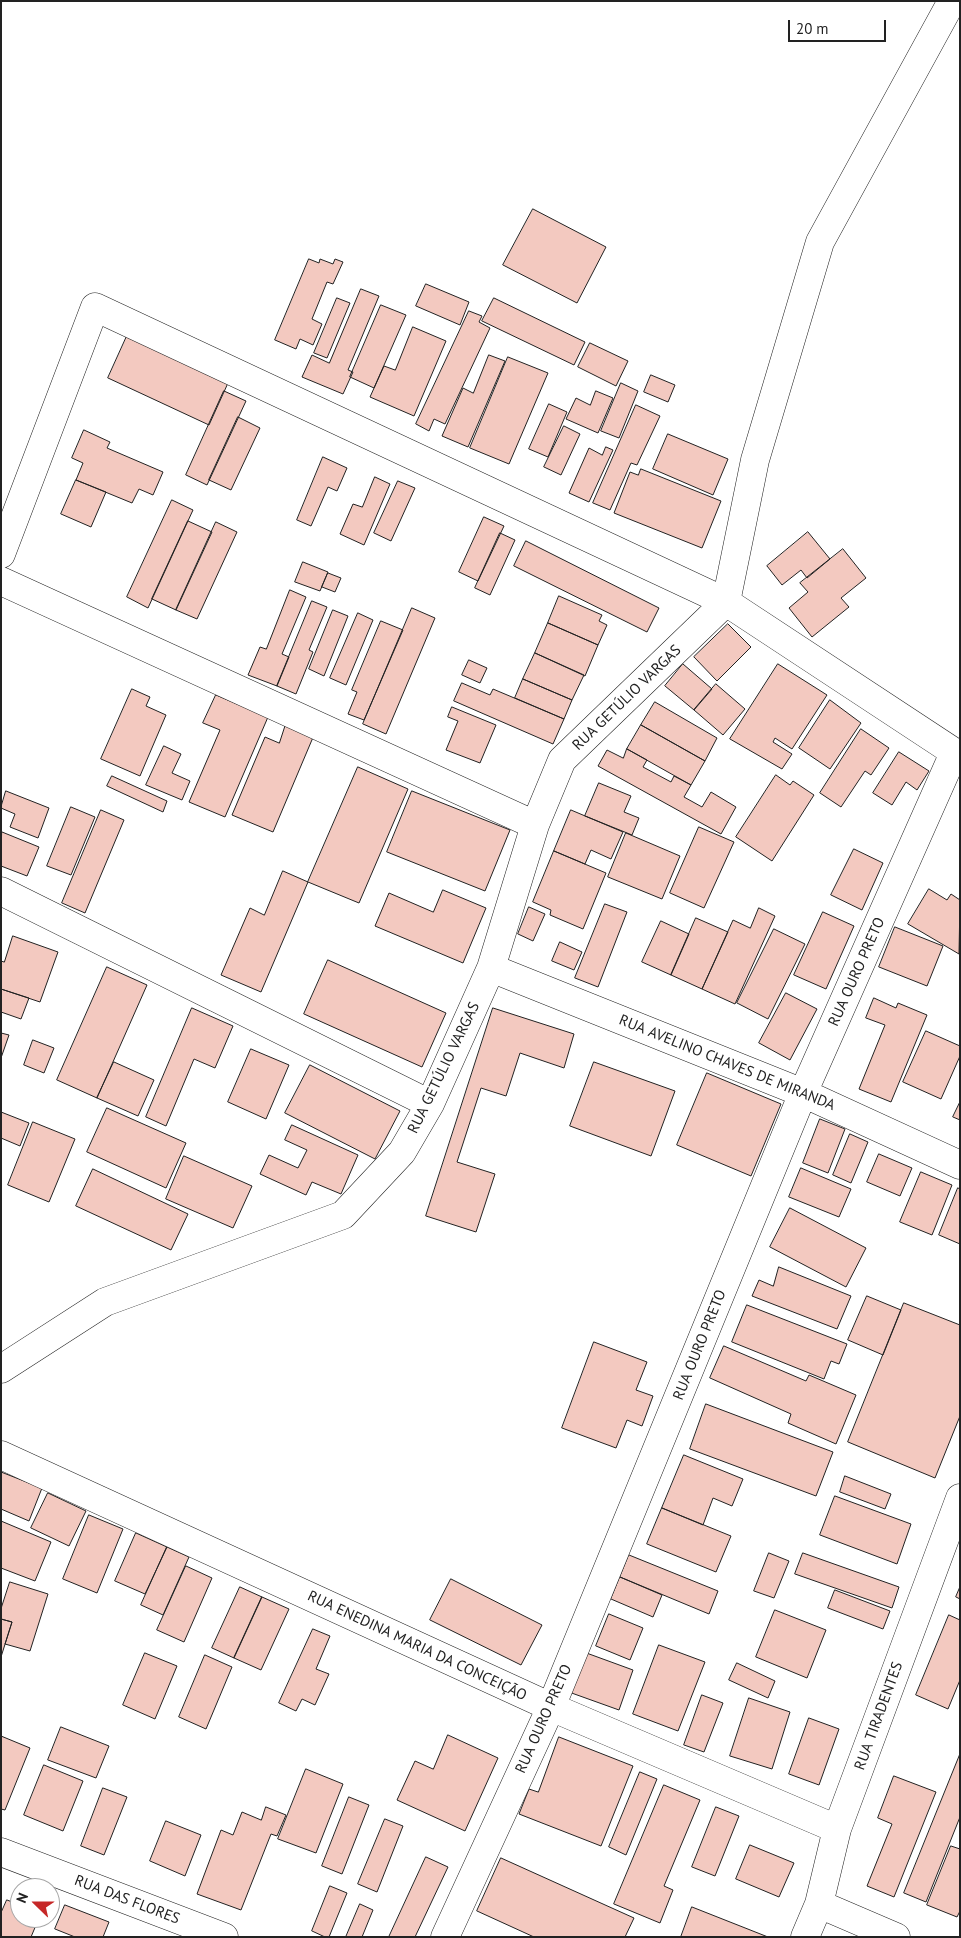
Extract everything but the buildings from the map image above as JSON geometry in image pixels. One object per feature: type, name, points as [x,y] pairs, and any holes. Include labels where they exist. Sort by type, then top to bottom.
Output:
[{"type":"street","points":[[726,602],[755,460],[820,242],[952,1]]},
{"type":"street","points":[[1,554],[95,307],[726,602],[957,754]]},
{"type":"street","points":[[1,580],[535,825]]},
{"type":"street","name":"RUA GETÚLIO VARGAS","points":[[1,1369],[105,1302],[343,1215],[402,1152],[430,1104],[492,968],[535,825],[562,760],[726,602]]},
{"type":"street","name":"RUA OURO PRETO","points":[[444,1937],[551,1707],[803,1093],[957,754]]},
{"type":"street","points":[[1,891],[430,1104]]},
{"type":"street","name":"RUA AVELINO CHAVES DE MIRANDA","points":[[492,968],[803,1093],[960,1165]]},
{"type":"street","name":"RUA ENEDINA MARIA DA CONCEIÇÃO","points":[[1,1454],[551,1707],[837,1828]]},
{"type":"street","name":"RUA TIRADENTES","points":[[805,1937],[819,1904],[837,1828],[957,1512]]},
{"type":"street","name":"RUA DAS FLORES","points":[[1,1852],[224,1937]]},
{"type":"street","points":[[819,1904],[896,1937]]}]
